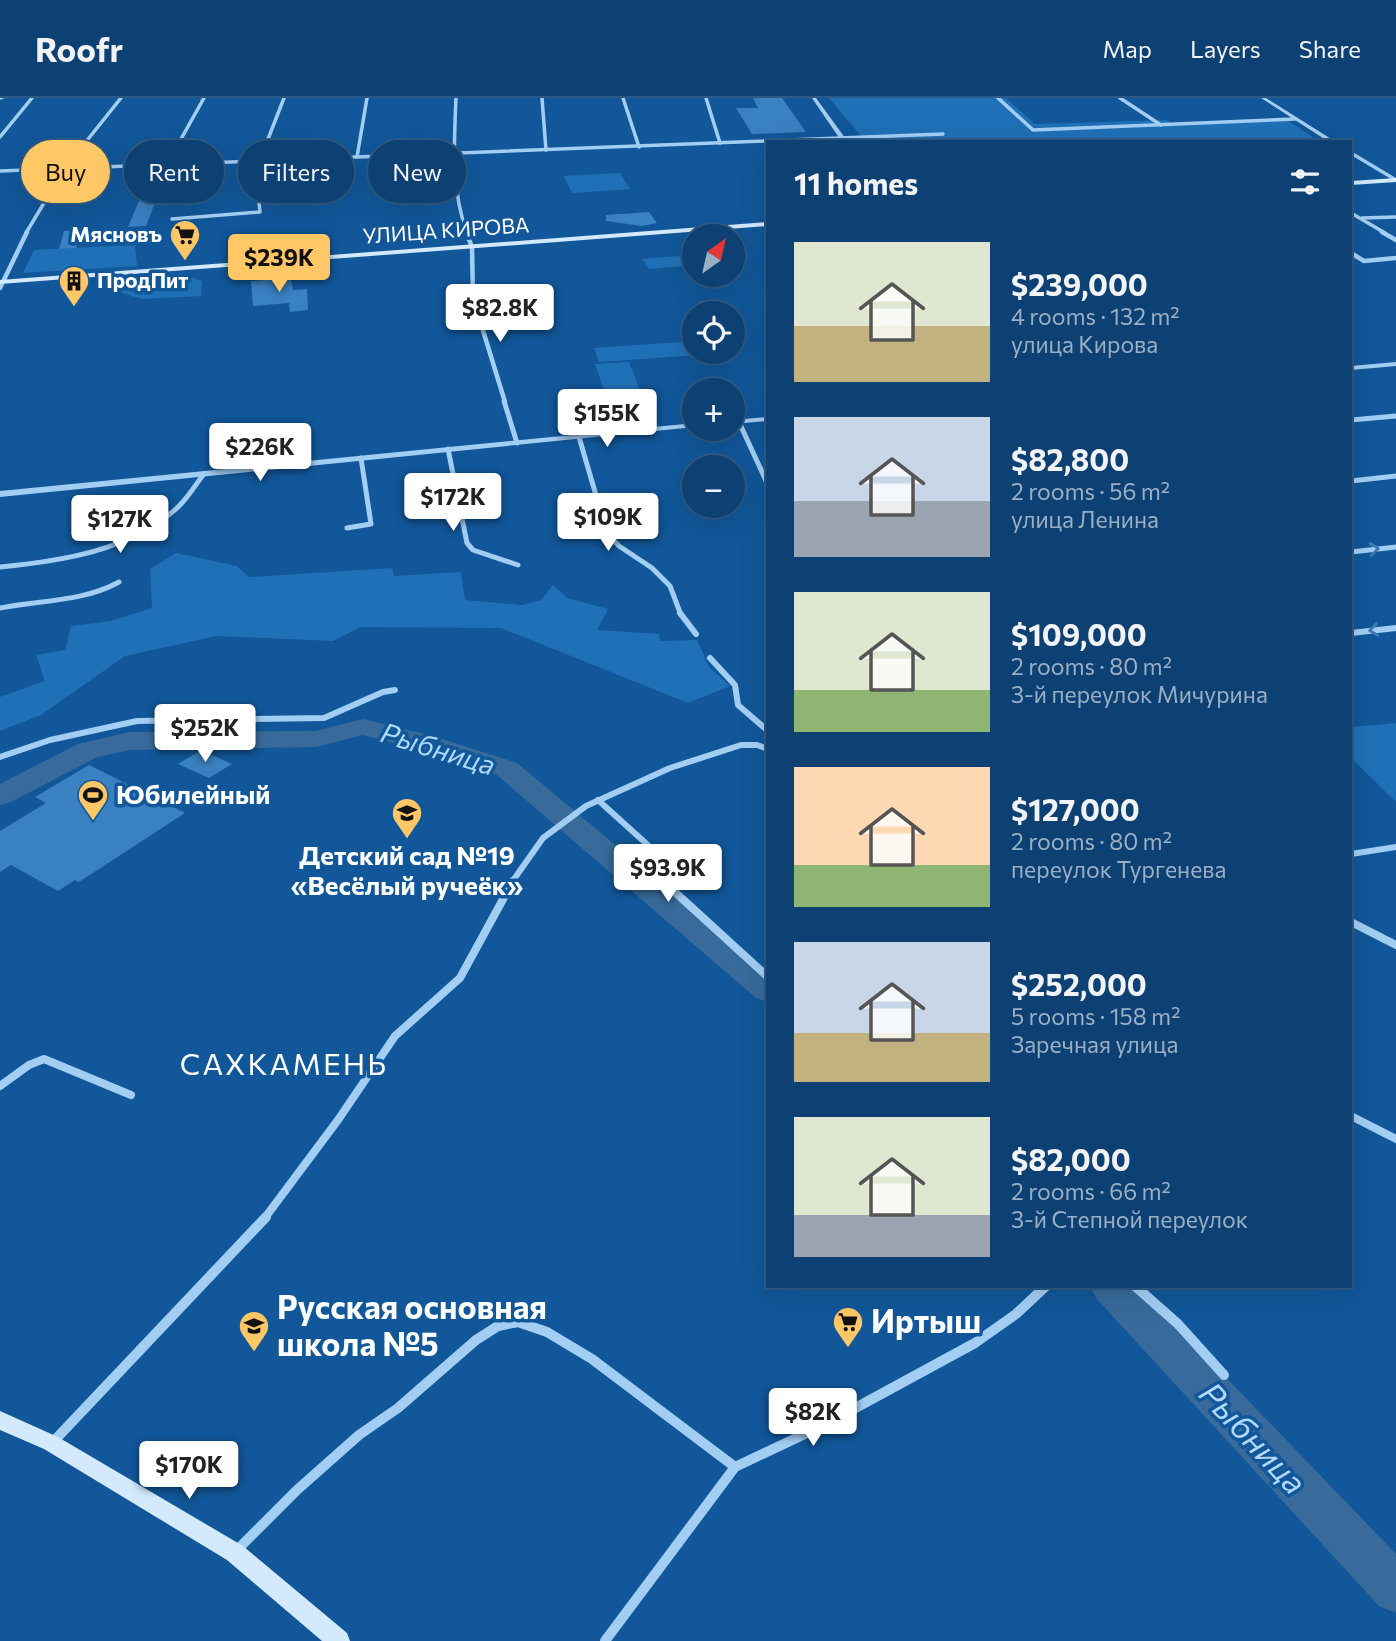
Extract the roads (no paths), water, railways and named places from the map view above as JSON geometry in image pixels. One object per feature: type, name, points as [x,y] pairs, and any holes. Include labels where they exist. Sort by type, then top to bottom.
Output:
[{"type":"main road","points":[[1352,183],[1396,180]]},
{"type":"main road","name":"УЛИЦА КИРОВА","points":[[2,284],[766,224]]},
{"type":"main road","points":[[0,1419],[51,1443],[235,1553],[339,1641]]},
{"type":"street","points":[[0,137],[32,98]]},
{"type":"street","points":[[87,140],[121,98]]},
{"type":"street","points":[[180,140],[204,98]]},
{"type":"street","points":[[269,140],[284,98]]},
{"type":"street","points":[[357,157],[367,98]]},
{"type":"street","points":[[454,140],[456,98]]},
{"type":"street","points":[[541,98],[546,150]]},
{"type":"street","points":[[622,98],[639,147]]},
{"type":"street","points":[[706,98],[720,143]]},
{"type":"street","points":[[814,98],[843,140],[943,134]]},
{"type":"street","points":[[998,98],[1033,130],[1295,119]]},
{"type":"street","points":[[1120,98],[1161,125]]},
{"type":"street","points":[[1263,98],[1330,140]]},
{"type":"street","points":[[466,152],[766,142]]},
{"type":"street","points":[[1352,154],[1396,180]]},
{"type":"street","points":[[354,157],[368,156]]},
{"type":"street","points":[[0,171],[21,170]]},
{"type":"street","points":[[2,284],[43,203]]},
{"type":"street","points":[[172,219],[260,212],[259,203]]},
{"type":"street","points":[[459,203],[461,217],[472,247],[473,298],[517,443]]},
{"type":"street","points":[[1352,214],[1396,240]]},
{"type":"street","points":[[1352,218],[1396,217]]},
{"type":"street","points":[[1352,254],[1364,261],[1396,258]]},
{"type":"street","points":[[1352,368],[1396,364]]},
{"type":"street","points":[[1352,420],[1396,416]]},
{"type":"street","points":[[745,421],[766,419]]},
{"type":"street","points":[[0,494],[682,426]]},
{"type":"street","points":[[579,437],[607,533],[619,546],[652,568],[670,586],[679,612],[696,634]]},
{"type":"street","points":[[745,438],[766,476]]},
{"type":"street","points":[[448,449],[467,543],[473,550],[518,565]]},
{"type":"street","points":[[347,528],[371,524],[361,458]]},
{"type":"street","points":[[0,567],[39,564],[78,556],[134,535],[176,508],[204,474]]},
{"type":"street","points":[[1352,481],[1396,476]]},
{"type":"street","points":[[1352,552],[1396,547]]},
{"type":"street","points":[[0,608],[90,593],[112,587],[118,582]]},
{"type":"street","points":[[1352,633],[1396,628]]},
{"type":"street","points":[[710,658],[735,685],[738,705],[766,728]]},
{"type":"street","points":[[0,757],[50,740],[137,721],[324,718],[383,692],[395,690]]},
{"type":"street","points":[[51,1443],[256,1230],[338,1120],[395,1037],[410,1020],[460,978],[526,861],[543,838],[586,806],[670,768],[741,745],[766,748]]},
{"type":"street","points":[[598,800],[650,847],[677,894],[766,975]]},
{"type":"street","points":[[1352,854],[1396,847]]},
{"type":"street","points":[[1352,923],[1396,945]]},
{"type":"street","points":[[0,1086],[29,1065],[44,1059],[131,1095]]},
{"type":"street","points":[[1352,1117],[1396,1139]]},
{"type":"street","points":[[605,1641],[735,1467],[826,1424],[975,1343],[1016,1314],[1044,1288]]},
{"type":"street","points":[[1137,1288],[1178,1324],[1224,1374]]},
{"type":"street","points":[[235,1553],[297,1490],[359,1435],[397,1408],[476,1340],[498,1326],[518,1322],[558,1339],[592,1359],[735,1467]]},
{"type":"waterway","name":"Рыбница","points":[[0,796],[88,750],[130,741],[316,739],[363,727],[423,742],[507,769],[766,988]]},
{"type":"waterway","name":"Рыбница","points":[[1113,1288],[1396,1589]]},
{"type":"place","name":"Мясновъ","points":[[185,262]]},
{"type":"place","name":"ПродПит","points":[[74,308]]},
{"type":"place","name":"Юбилейный","points":[[93,822]]},
{"type":"place","name":"Детский сад №19 «Весёлый ручеёк»","points":[[407,840]]},
{"type":"place","name":"Иртыш","points":[[848,1349]]},
{"type":"place","name":"Русская основная школа №5","points":[[254,1353]]},
{"type":"district","name":"САХКАМЕНЬ","points":[[284,1065]]}]
